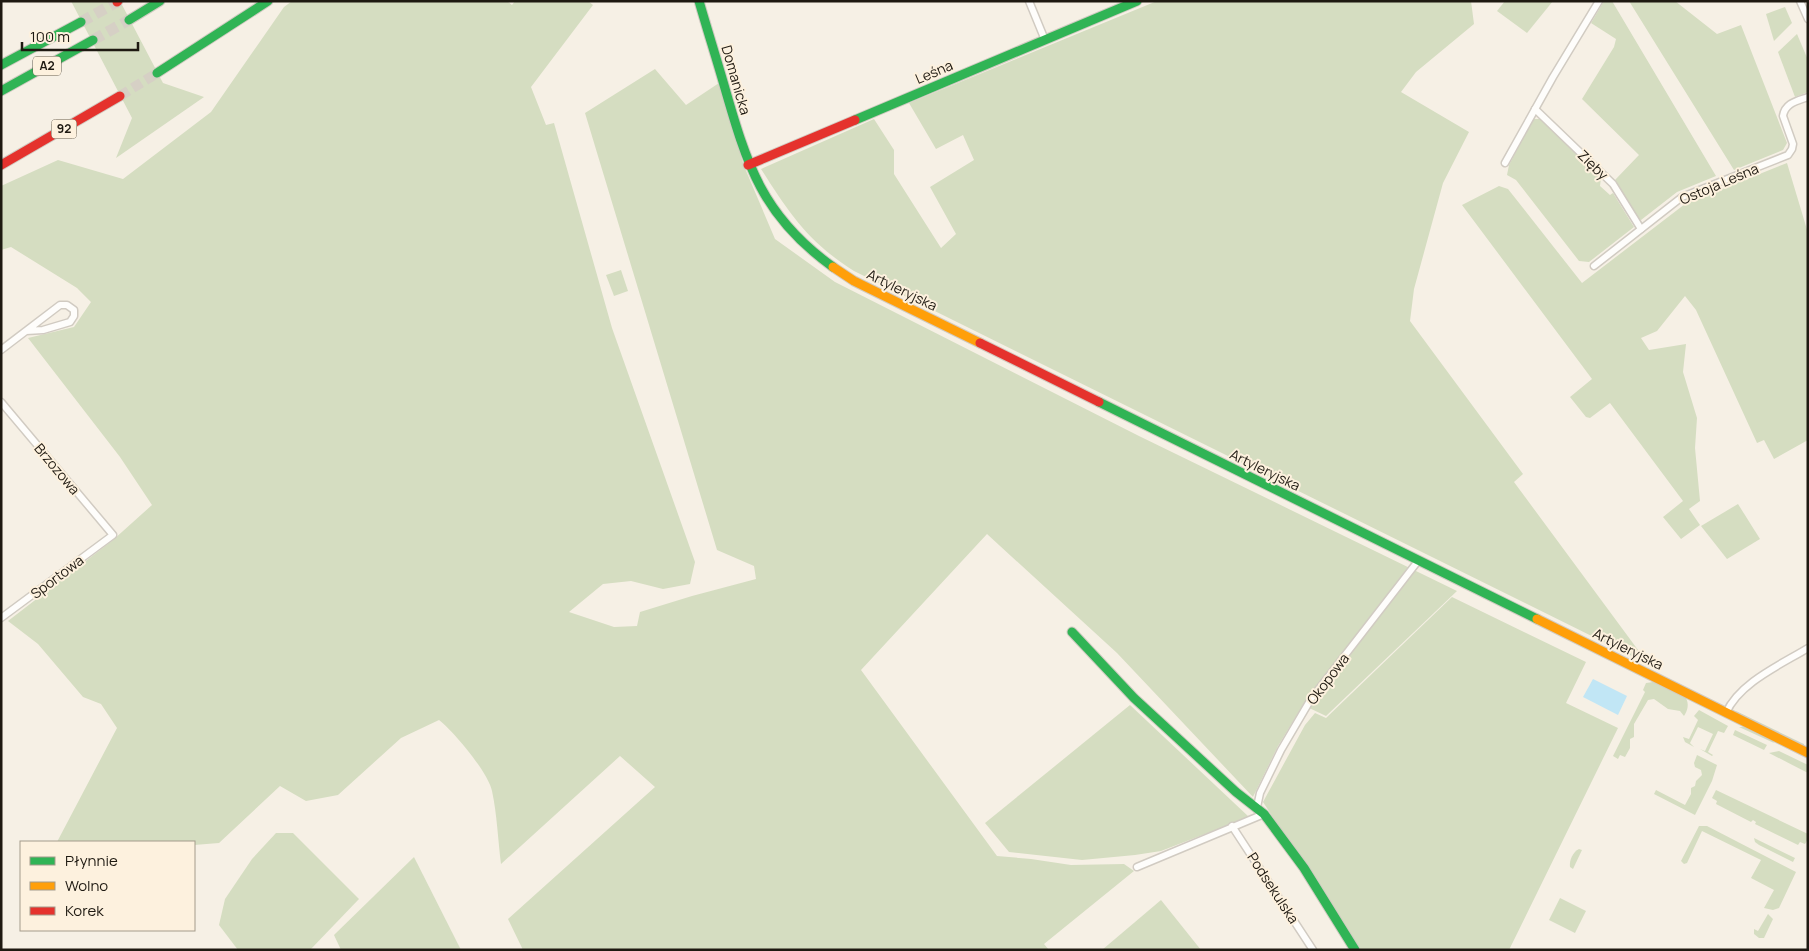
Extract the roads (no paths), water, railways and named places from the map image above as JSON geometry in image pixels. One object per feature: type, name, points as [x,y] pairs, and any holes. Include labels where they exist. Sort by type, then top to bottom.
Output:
[{"type":"main road","points":[[129,20],[160,1]]},
{"type":"main road","points":[[157,74],[268,1]]},
{"type":"main road","name":"Domanicka","points":[[699,1],[748,165]]},
{"type":"main road","name":"Leśna","points":[[748,165],[1131,2]]},
{"type":"main road","name":"A2","points":[[1,65],[81,22]]},
{"type":"main road","name":"A2","points":[[1,91],[93,40]]},
{"type":"main road","name":"92","points":[[1,165],[120,96]]},
{"type":"main road","name":"Artyleryjska","points":[[748,165],[763,194],[789,229],[825,262],[854,281],[1808,753]]},
{"type":"main road","points":[[1072,632],[1134,698],[1236,792],[1264,814],[1304,868],[1354,950]]},
{"type":"street","points":[[1028,1],[1045,40]]},
{"type":"street","points":[[1505,163],[1599,1]]},
{"type":"street","points":[[1800,1],[1808,19]]},
{"type":"street","name":"Ostoja Leśna","points":[[1594,266],[1682,197],[1788,155],[1793,144],[1783,112],[1791,104],[1808,97]]},
{"type":"street","name":"Zięby","points":[[1536,109],[1613,184],[1641,228]]},
{"type":"street","points":[[1,350],[60,305],[67,305],[74,310],[74,316],[70,322],[42,330],[26,332]]},
{"type":"street","name":"Brzozowa","points":[[1,402],[113,535]]},
{"type":"street","name":"Sportowa","points":[[1,618],[113,535]]},
{"type":"street","name":"Okopowa","points":[[1257,807],[1260,793],[1281,750],[1311,699],[1418,561]]},
{"type":"street","points":[[1726,713],[1731,702],[1743,689],[1808,648]]},
{"type":"street","points":[[1137,866],[1264,814]]},
{"type":"street","name":"Podsekulska","points":[[1232,826],[1313,950]]},
{"type":"water","points":[[1593,679],[1627,696],[1618,715],[1583,697]]},
{"type":"tunnel","points":[[81,22],[117,2]]},
{"type":"tunnel","points":[[93,40],[129,20]]},
{"type":"tunnel","points":[[120,96],[157,73]]}]
